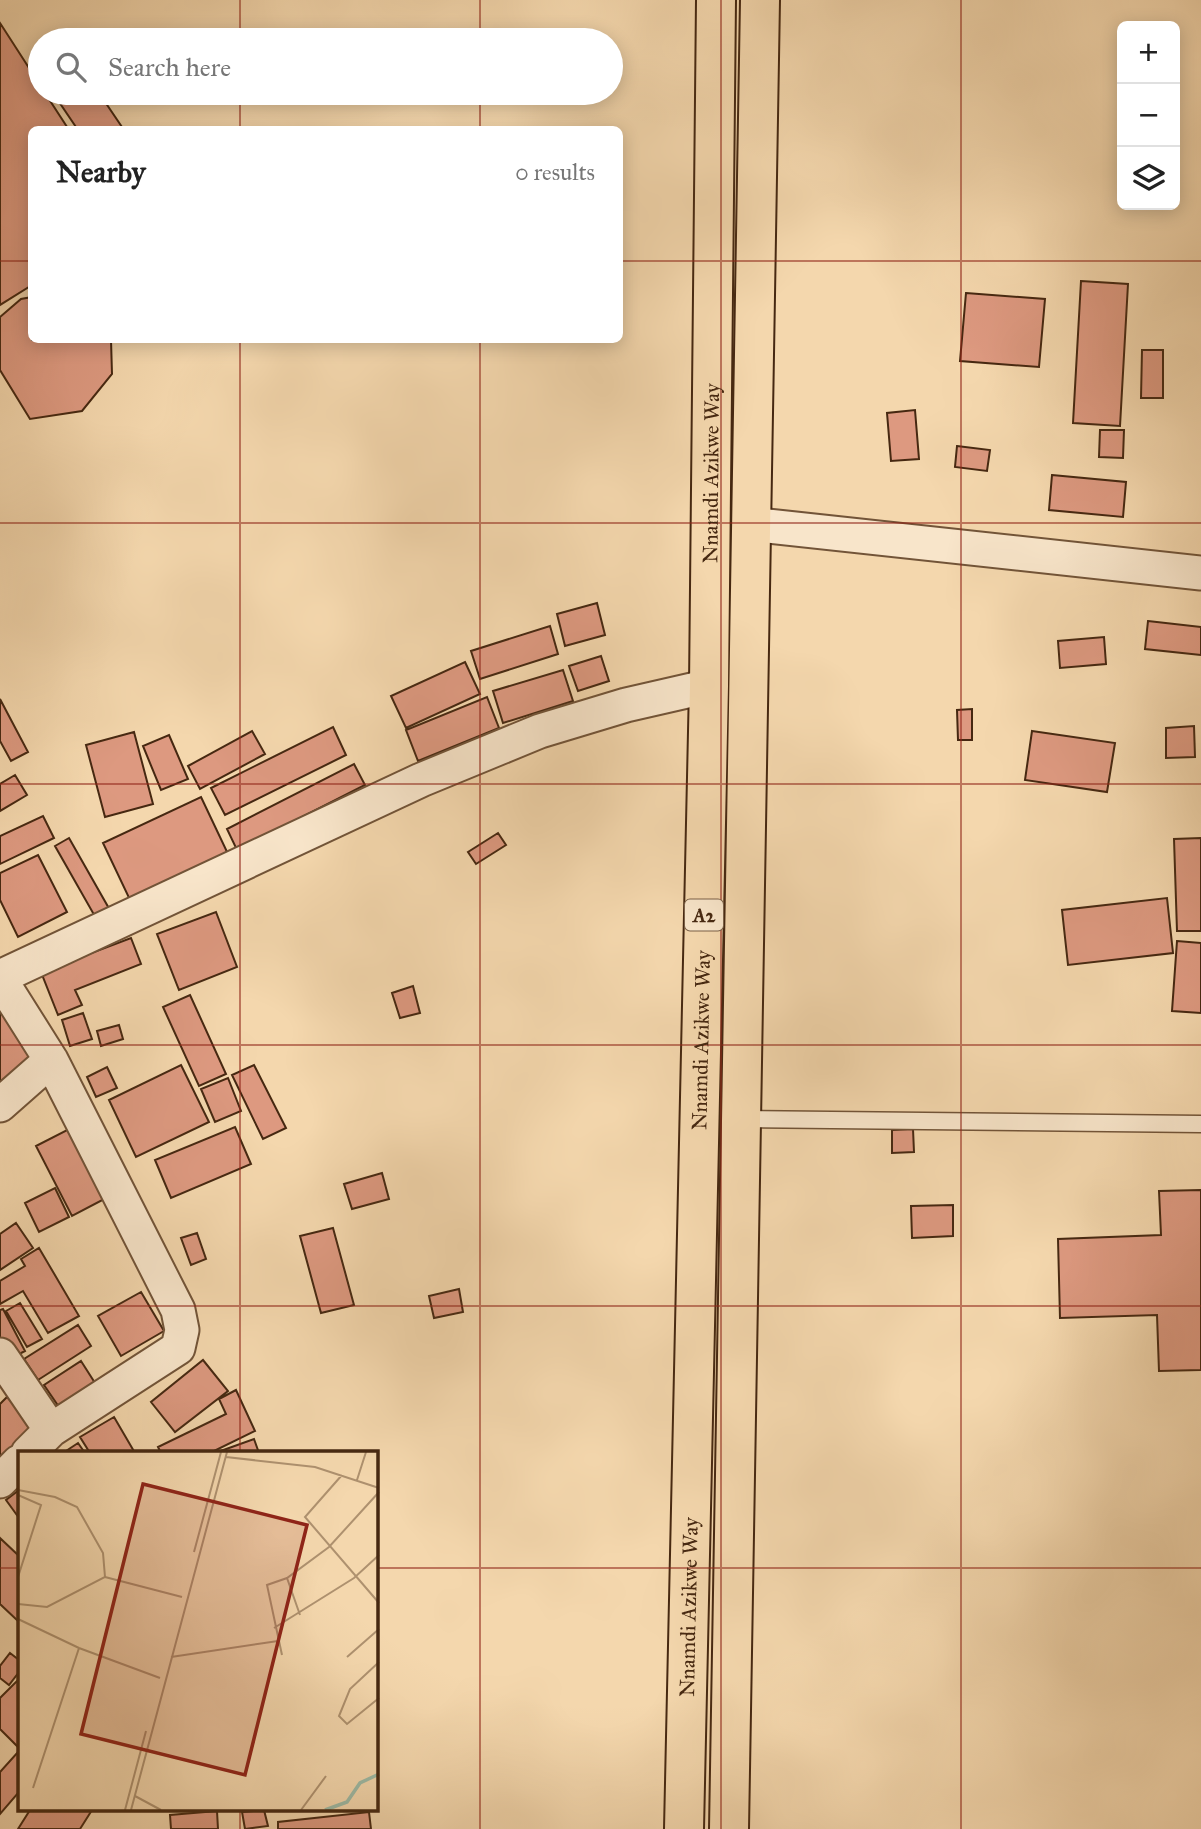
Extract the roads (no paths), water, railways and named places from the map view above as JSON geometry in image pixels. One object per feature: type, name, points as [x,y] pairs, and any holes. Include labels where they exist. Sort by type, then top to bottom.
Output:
[{"type":"highway","name":"Nnamdi Azikwe Way","points":[[684,1829],[709,686],[716,0]]},
{"type":"highway","name":"Nnamdi Azikwe Way","points":[[729,1829],[760,0]]},
{"type":"street","points":[[750,524],[1201,573]]},
{"type":"street","points":[[0,1355],[40,1441],[177,1348],[181,1330],[178,1310],[51,1060],[0,978],[421,780],[540,731],[626,705],[709,686]]},
{"type":"street","points":[[0,1105],[51,1060]]},
{"type":"street","points":[[0,1482],[18,1463]]},
{"type":"lane","points":[[742,1119],[1201,1124]]}]
